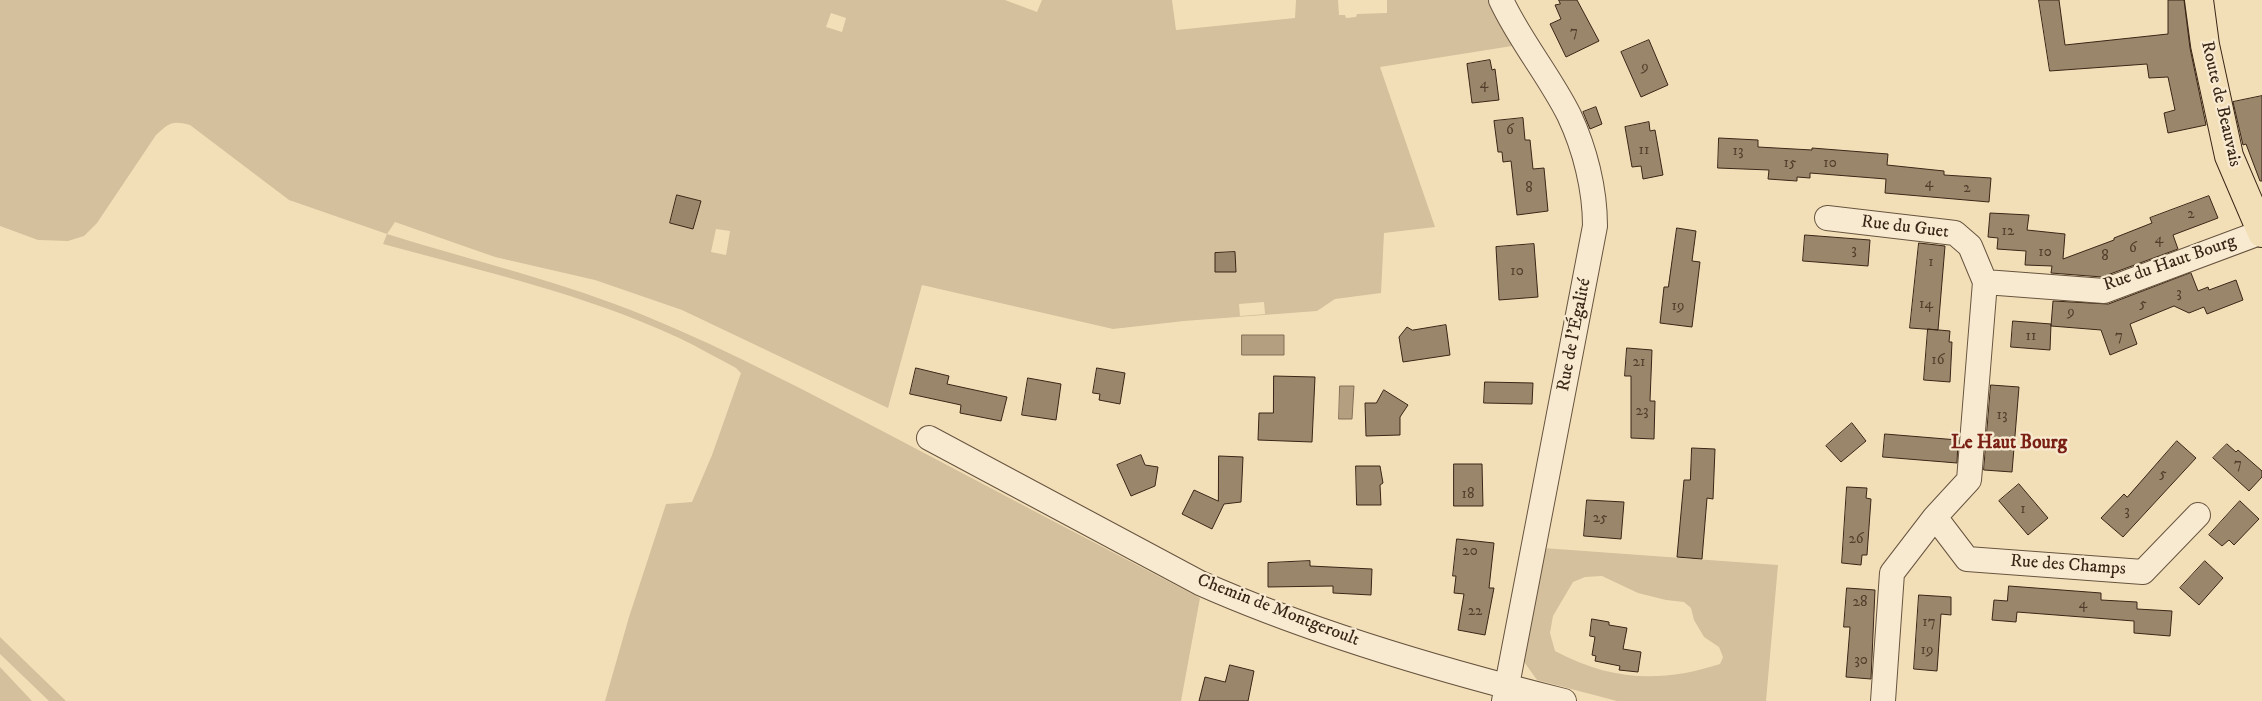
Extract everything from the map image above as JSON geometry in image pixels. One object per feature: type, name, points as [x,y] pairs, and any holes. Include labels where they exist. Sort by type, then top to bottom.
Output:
[{"type":"main road","name":"Route de Beauvais","points":[[2199,0],[2205,45],[2229,156],[2262,233]]},
{"type":"street","name":"Rue de l'Égalité","points":[[1501,0],[1520,38],[1569,116],[1592,184],[1595,226],[1505,694]]},
{"type":"street","name":"Rue du Guet","points":[[1827,218],[1955,233],[1970,246],[1985,282]]},
{"type":"street","name":"Rue du Haut Bourg","points":[[1985,282],[2104,290],[2262,233]]},
{"type":"street","points":[[1883,701],[1892,573],[1935,517],[1969,480],[1985,282]]},
{"type":"street","name":"Chemin de Montgeroult","points":[[929,438],[1192,579],[1236,599],[1505,694],[1564,701]]},
{"type":"street","name":"Rue des Champs","points":[[1935,517],[1967,559],[2143,572],[2198,515]]},
{"type":"shaded area","points":[[0,0],[1005,0],[1037,12],[1042,0],[1172,0],[1176,30],[1295,18],[1296,0],[1338,0],[1339,15],[1345,15],[1346,18],[1356,17],[1357,14],[1387,13],[1387,0],[1492,0],[1512,46],[1380,67],[1435,227],[1384,233],[1381,293],[1335,299],[1317,311],[1184,321],[1113,329],[922,285],[888,408],[682,310],[595,280],[495,257],[395,222],[387,234],[289,200],[190,125],[171,124],[156,135],[97,223],[84,236],[68,241],[38,240],[0,226]],"holes":[[[831,13],[846,18],[842,32],[826,27]],[[677,195],[701,201],[693,229]],[[716,229],[730,231],[726,255],[711,252]],[[1235,252],[1236,272],[1215,272],[1215,253]],[[1264,302],[1265,314],[1240,316],[1239,304]]]},
{"type":"shaded area","points":[[387,234],[519,272],[616,304],[679,330],[801,389],[1200,598],[1181,701],[605,701],[629,617],[666,504],[692,502],[712,455],[741,373],[736,368],[679,338],[607,309],[533,285],[383,244]]},
{"type":"shaded area","points":[[1242,335],[1284,335],[1284,355],[1242,355]]},
{"type":"shaded area","points":[[1340,386],[1354,386],[1352,419],[1339,419]]},
{"type":"shaded area","points":[[1543,548],[1778,565],[1766,701],[1617,701],[1537,680],[1522,659]],"holes":[[[1602,576],[1638,593],[1684,602],[1691,608],[1694,620],[1704,637],[1719,647],[1723,657],[1720,664],[1677,674],[1636,676],[1596,668],[1555,651],[1550,633],[1553,616],[1573,582],[1585,577]]]},
{"type":"shaded area","points":[[0,637],[66,701],[49,701],[0,654]]},
{"type":"shaded area","points":[[0,667],[32,701],[0,701]]},
{"type":"building","points":[[1559,0],[1577,0],[1599,41],[1566,57],[1550,24],[1561,19],[1555,5],[1560,4]]},
{"type":"building","points":[[2039,0],[2059,0],[2065,45],[2168,34],[2168,0],[2184,0],[2190,48],[2206,125],[2168,133],[2164,113],[2175,110],[2168,77],[2149,78],[2147,64],[2050,71]]},
{"type":"building","points":[[1649,40],[1668,85],[1641,97],[1621,52]]},
{"type":"building","points":[[1490,60],[1492,70],[1495,69],[1499,100],[1472,103],[1467,64]]},
{"type":"building","points":[[2262,96],[2262,181],[2260,181],[2246,144],[2243,145],[2233,102]]},
{"type":"building","points":[[1596,107],[1602,124],[1590,129],[1583,112]]},
{"type":"building","points":[[1523,118],[1525,140],[1530,140],[1533,169],[1544,168],[1548,211],[1517,215],[1511,161],[1503,162],[1502,152],[1498,152],[1494,121]]},
{"type":"building","points":[[1649,122],[1650,131],[1655,130],[1663,175],[1643,179],[1641,166],[1632,167],[1625,127]]},
{"type":"building","points":[[1719,138],[1758,140],[1758,147],[1812,150],[1812,148],[1888,154],[1887,165],[1944,171],[1944,175],[1991,178],[1989,202],[1885,193],[1886,179],[1810,173],[1810,178],[1797,177],[1797,181],[1768,179],[1769,170],[1718,168]]},
{"type":"building","points":[[677,195],[701,201],[693,229],[670,223]]},
{"type":"building","points":[[2209,196],[2218,218],[2173,235],[2178,249],[2102,277],[2051,273],[2052,266],[2025,265],[2026,251],[1997,249],[1998,238],[1988,237],[1990,213],[2029,215],[2027,230],[2065,234],[2063,259],[2114,240],[2114,238],[2152,223],[2150,218]]},
{"type":"building","points":[[1677,228],[1696,231],[1692,261],[1700,262],[1692,327],[1660,323],[1664,287],[1668,287]]},
{"type":"building","points":[[1805,235],[1870,240],[1868,266],[1803,261]]},
{"type":"building","points":[[1919,243],[1945,246],[1938,330],[1910,328]]},
{"type":"building","points":[[1534,244],[1538,297],[1499,300],[1496,247]]},
{"type":"building","points":[[1235,252],[1236,272],[1215,272],[1215,253]]},
{"type":"building","points":[[2191,273],[2198,291],[2208,287],[2209,290],[2236,280],[2243,300],[2207,314],[2204,307],[2189,313],[2174,306],[2130,324],[2137,344],[2110,355],[2101,330],[2051,326],[2053,301],[2108,304]]},
{"type":"building","points":[[2013,321],[2051,324],[2050,350],[2011,347]]},
{"type":"building","points":[[1446,325],[1450,355],[1403,362],[1399,337],[1407,327],[1412,330]]},
{"type":"building","points":[[1928,329],[1950,331],[1949,342],[1952,342],[1950,382],[1924,380]]},
{"type":"building","points":[[1627,348],[1652,350],[1650,401],[1655,401],[1654,439],[1631,438],[1631,376],[1625,376]]},
{"type":"building","points":[[916,368],[949,376],[947,384],[1007,397],[1001,421],[960,413],[961,405],[910,394]]},
{"type":"building","points":[[1097,368],[1125,373],[1120,404],[1099,400],[1100,394],[1093,393]]},
{"type":"building","points":[[1274,376],[1315,377],[1312,442],[1258,440],[1259,413],[1273,413]]},
{"type":"building","points":[[1028,378],[1061,384],[1056,420],[1022,415]]},
{"type":"building","points":[[1485,382],[1533,383],[1532,404],[1484,403]]},
{"type":"building","points":[[1991,385],[2019,387],[2012,472],[1984,470]]},
{"type":"building","points":[[1384,390],[1408,405],[1400,417],[1400,435],[1366,436],[1365,403],[1376,403]]},
{"type":"building","points":[[1852,423],[1866,441],[1841,462],[1826,446]]},
{"type":"building","points":[[1885,434],[1958,440],[1957,463],[1883,457]]},
{"type":"building","points":[[2177,441],[2196,458],[2123,537],[2101,518],[2124,494],[2127,497]]},
{"type":"building","points":[[2227,444],[2236,452],[2238,450],[2262,471],[2262,477],[2249,491],[2213,458]]},
{"type":"building","points":[[1692,448],[1715,449],[1713,499],[1707,498],[1702,559],[1677,557],[1684,480],[1690,480]]},
{"type":"building","points":[[1141,455],[1145,465],[1158,467],[1155,486],[1131,496],[1117,465]]},
{"type":"building","points":[[1219,456],[1243,457],[1241,502],[1224,504],[1212,529],[1182,514],[1194,490],[1218,501]]},
{"type":"building","points":[[1454,464],[1482,464],[1483,506],[1454,506]]},
{"type":"building","points":[[1356,466],[1380,466],[1383,483],[1380,485],[1381,505],[1357,505]]},
{"type":"building","points":[[2019,484],[2048,518],[2028,535],[1999,501]]},
{"type":"building","points":[[1847,487],[1867,488],[1866,498],[1871,499],[1867,555],[1862,555],[1861,565],[1842,563]]},
{"type":"building","points":[[1587,500],[1624,502],[1621,539],[1584,536]]},
{"type":"building","points":[[2240,501],[2259,519],[2234,545],[2229,540],[2222,546],[2209,535]]},
{"type":"building","points":[[1457,539],[1494,543],[1489,588],[1494,588],[1485,635],[1458,630],[1464,594],[1454,593],[1456,576],[1453,576]]},
{"type":"building","points":[[1310,561],[1310,566],[1372,569],[1371,595],[1333,593],[1333,586],[1268,587],[1268,563]]},
{"type":"building","points":[[2205,561],[2223,578],[2199,605],[2180,588]]},
{"type":"building","points":[[2009,586],[2101,593],[2101,600],[2137,602],[2137,609],[2172,611],[2170,636],[2134,633],[2134,621],[2017,612],[2016,622],[1992,620],[1994,600],[2007,601]]},
{"type":"building","points":[[1847,588],[1875,590],[1871,679],[1846,677],[1850,627],[1844,627]]},
{"type":"building","points":[[1919,595],[1951,597],[1951,615],[1941,614],[1937,671],[1914,669]]},
{"type":"building","points":[[1592,619],[1609,622],[1609,625],[1627,628],[1623,649],[1641,652],[1638,672],[1619,670],[1620,666],[1595,661],[1596,656],[1592,655],[1595,637],[1590,636]]},
{"type":"building","points":[[1230,665],[1254,671],[1248,701],[1199,701],[1205,677],[1225,682]]},
{"type":"district","name":"Le Haut Bourg","points":[[2009,444]]}]
